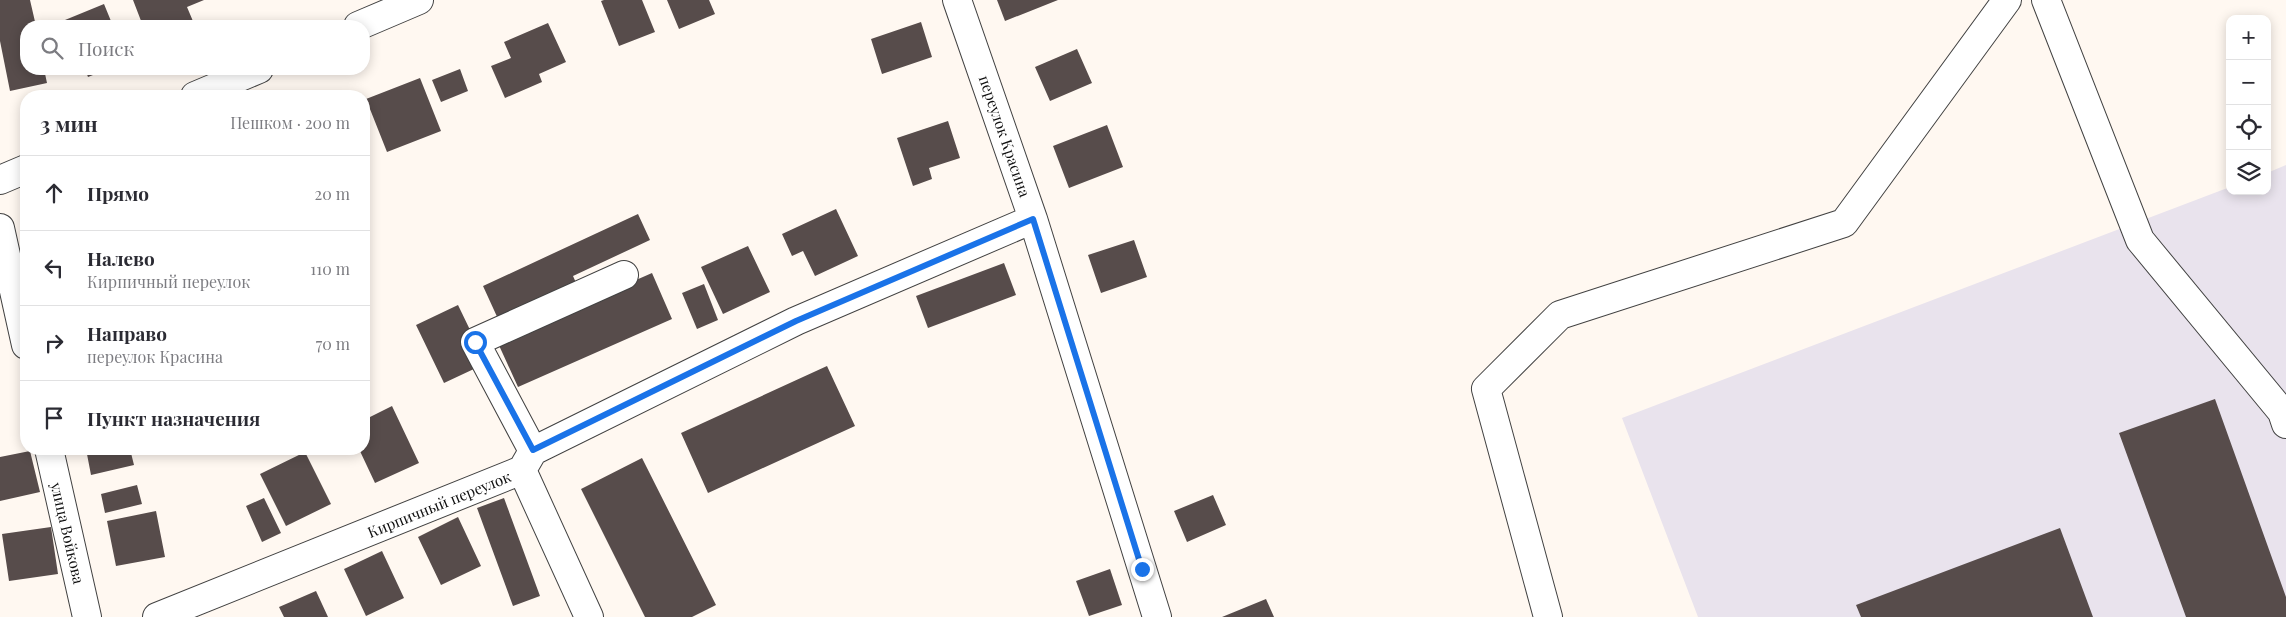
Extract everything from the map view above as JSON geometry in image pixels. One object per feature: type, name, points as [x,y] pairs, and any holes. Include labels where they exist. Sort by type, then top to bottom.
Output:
[{"type":"street","points":[[370,21],[419,0]]},
{"type":"street","name":"переулок Красина","points":[[957,0],[1033,219],[1157,617]]},
{"type":"street","points":[[1548,617],[1486,389],[1560,315],[1844,223],[2007,0]]},
{"type":"street","points":[[2046,0],[2140,240],[2282,412],[2286,424]]},
{"type":"street","points":[[209,90],[245,75]]},
{"type":"street","points":[[0,180],[20,172]]},
{"type":"street","name":"Кирпичный переулок","points":[[157,617],[528,460],[796,321],[1033,219]]},
{"type":"street","points":[[0,228],[20,318]]},
{"type":"street","points":[[589,617],[528,460],[475,342],[624,275]]},
{"type":"street","name":"улица Войкова","points":[[50,455],[87,617]]},
{"type":"shaded area","points":[[2286,165],[2286,617],[1698,617],[1622,418],[2226,189],[2226,195],[2271,195],[2271,171]]},
{"type":"building","points":[[0,0],[30,0],[35,20],[20,20],[20,75],[45,75],[47,83],[10,91],[0,41]]},
{"type":"building","points":[[133,0],[204,0],[187,7],[192,20],[141,20]]},
{"type":"building","points":[[642,0],[655,32],[619,46],[601,1]]},
{"type":"building","points":[[667,0],[709,0],[715,14],[679,29]]},
{"type":"building","points":[[997,0],[1058,0],[1005,21]]},
{"type":"building","points":[[104,4],[111,20],[65,20]]},
{"type":"building","points":[[921,22],[932,57],[882,74],[871,39]]},
{"type":"building","points":[[548,23],[566,62],[539,74],[542,82],[505,98],[491,66],[511,58],[504,42]]},
{"type":"building","points":[[1077,49],[1092,83],[1050,101],[1035,67]]},
{"type":"building","points":[[460,69],[468,91],[441,102],[432,80]]},
{"type":"building","points":[[420,78],[441,131],[387,152],[370,109],[370,97]]},
{"type":"building","points":[[948,121],[960,158],[929,168],[932,179],[913,186],[897,138]]},
{"type":"building","points":[[1107,125],[1123,167],[1069,188],[1053,146]]},
{"type":"building","points":[[836,209],[858,256],[815,276],[803,251],[792,256],[782,234]]},
{"type":"building","points":[[638,214],[650,240],[573,276],[577,285],[499,321],[483,286]]},
{"type":"building","points":[[1134,240],[1147,277],[1101,293],[1088,255]]},
{"type":"building","points":[[748,246],[770,292],[723,314],[701,267]]},
{"type":"building","points":[[1004,263],[1016,295],[928,328],[916,296]]},
{"type":"building","points":[[652,273],[672,319],[518,387],[497,341]]},
{"type":"building","points":[[704,284],[718,320],[697,329],[682,293]]},
{"type":"building","points":[[458,305],[472,334],[476,368],[444,383],[416,325]]},
{"type":"building","points":[[827,366],[855,426],[708,493],[681,433]]},
{"type":"building","points":[[2215,399],[2286,597],[2286,617],[2186,617],[2119,433]]},
{"type":"building","points":[[392,406],[419,463],[375,483],[362,455],[370,455],[370,417]]},
{"type":"building","points":[[20,453],[20,455],[31,455],[40,492],[0,501],[0,457]]},
{"type":"building","points":[[87,455],[132,455],[134,465],[91,475]]},
{"type":"building","points":[[299,455],[306,455],[331,504],[286,526],[260,474]]},
{"type":"building","points":[[642,458],[716,605],[692,617],[645,617],[581,489]]},
{"type":"building","points":[[137,485],[142,504],[105,513],[101,494]]},
{"type":"building","points":[[1213,495],[1226,525],[1187,542],[1174,511]]},
{"type":"building","points":[[264,498],[281,533],[262,542],[246,506]]},
{"type":"building","points":[[504,498],[540,596],[513,606],[477,508]]},
{"type":"building","points":[[156,511],[165,557],[116,566],[107,521]]},
{"type":"building","points":[[458,517],[481,566],[441,585],[418,537]]},
{"type":"building","points":[[51,527],[58,574],[9,581],[2,534]]},
{"type":"building","points":[[2060,528],[2093,617],[1861,617],[1856,605]]},
{"type":"building","points":[[382,551],[404,598],[366,616],[344,569]]},
{"type":"building","points":[[1110,569],[1122,605],[1089,616],[1076,581]]},
{"type":"building","points":[[316,591],[328,617],[284,617],[279,607]]},
{"type":"building","points":[[1266,599],[1274,617],[1222,617]]},
{"type":"route","points":[[475,342],[533,450],[796,321],[1033,219],[1142,569]]}]
